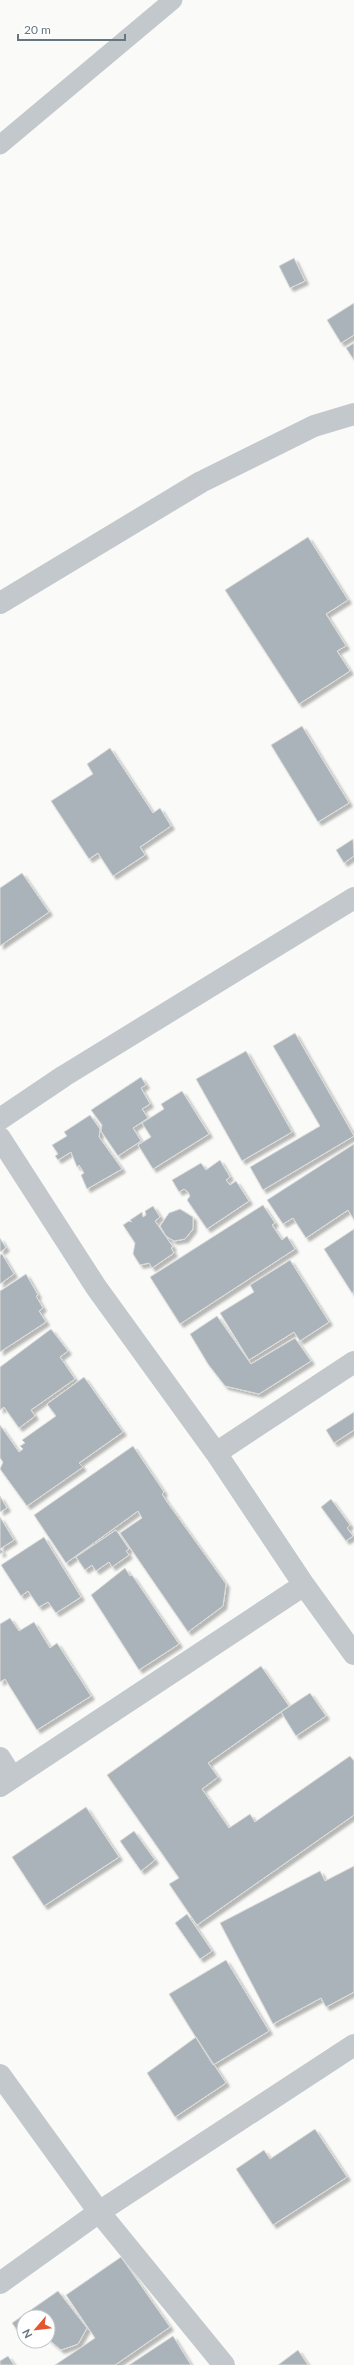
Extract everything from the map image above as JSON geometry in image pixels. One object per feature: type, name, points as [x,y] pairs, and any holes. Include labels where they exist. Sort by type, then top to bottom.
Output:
[{"type":"street","points":[[0,603],[201,482],[314,426],[354,414]]},
{"type":"street","points":[[0,1119],[64,1076],[354,898]]},
{"type":"street","points":[[0,1138],[96,1287],[216,1453],[304,1585],[354,1654]]},
{"type":"street","points":[[216,1453],[354,1362]]},
{"type":"street","points":[[0,1758],[6,1781],[304,1585]]},
{"type":"street","points":[[0,2283],[99,2212],[354,2045]]},
{"type":"street","points":[[0,2075],[99,2212],[224,2365]]},
{"type":"lane","points":[[0,145],[26,121],[173,0]]},
{"type":"lane","points":[[0,123],[26,121]]},
{"type":"building","points":[[294,258],[305,281],[290,288],[279,266]]},
{"type":"building","points":[[354,303],[354,335],[341,343],[327,320]]},
{"type":"building","points":[[354,343],[354,360],[346,348]]},
{"type":"building","points":[[308,537],[348,600],[326,614],[346,646],[337,651],[350,671],[299,704],[225,590]]},
{"type":"building","points":[[302,726],[349,803],[318,822],[271,745]]},
{"type":"building","points":[[110,748],[153,813],[160,808],[171,826],[140,847],[145,855],[113,876],[98,853],[89,859],[51,801],[93,774],[87,764]]},
{"type":"building","points":[[353,839],[354,856],[344,863],[336,850]]},
{"type":"building","points":[[22,873],[49,912],[0,946],[0,888]]},
{"type":"building","points":[[295,1033],[354,1136],[263,1190],[250,1167],[320,1126],[273,1046]]},
{"type":"building","points":[[246,1051],[292,1132],[242,1161],[196,1079]]},
{"type":"building","points":[[141,1077],[146,1085],[141,1088],[150,1104],[142,1109],[148,1118],[133,1128],[141,1141],[118,1156],[101,1131],[102,1125],[91,1110]]},
{"type":"building","points":[[182,1091],[209,1134],[153,1169],[138,1145],[151,1137],[142,1123],[164,1109],[161,1104]]},
{"type":"building","points":[[90,1115],[100,1129],[99,1137],[122,1169],[87,1189],[81,1175],[84,1173],[79,1165],[77,1167],[71,1152],[58,1160],[55,1156],[58,1154],[52,1145],[67,1136],[64,1132]]},
{"type":"building","points":[[354,1144],[354,1220],[348,1210],[306,1238],[293,1218],[283,1224],[267,1200]]},
{"type":"building","points":[[220,1160],[230,1177],[226,1180],[230,1185],[236,1181],[249,1201],[207,1229],[187,1200],[190,1196],[188,1192],[184,1189],[179,1192],[172,1180],[201,1163],[206,1170]]},
{"type":"building","points":[[263,1205],[275,1223],[272,1225],[282,1240],[287,1236],[295,1249],[180,1324],[150,1277]]},
{"type":"building","points":[[153,1206],[160,1217],[155,1221],[173,1247],[171,1248],[174,1253],[152,1268],[149,1263],[140,1265],[133,1254],[135,1243],[123,1225],[129,1221],[132,1222],[130,1220],[142,1212],[143,1217],[146,1215],[145,1211]]},
{"type":"building","points":[[180,1209],[193,1217],[193,1229],[185,1239],[174,1241],[166,1236],[160,1226],[169,1213]]},
{"type":"building","points":[[354,1229],[354,1291],[352,1293],[324,1249]]},
{"type":"building","points":[[0,1238],[6,1248],[0,1252]]},
{"type":"building","points":[[2,1254],[14,1274],[0,1284],[0,1255]]},
{"type":"building","points":[[290,1260],[329,1322],[300,1341],[294,1332],[249,1360],[220,1313],[254,1292],[250,1285]]},
{"type":"building","points":[[26,1274],[38,1295],[36,1296],[43,1308],[39,1311],[46,1322],[0,1352],[0,1291]]},
{"type":"building","points":[[217,1316],[251,1364],[295,1338],[311,1361],[259,1394],[225,1386],[208,1364],[190,1334]]},
{"type":"building","points":[[51,1329],[68,1351],[60,1357],[75,1379],[31,1410],[35,1416],[19,1428],[4,1407],[0,1410],[0,1367]]},
{"type":"building","points":[[84,1377],[123,1432],[79,1463],[83,1467],[27,1506],[0,1469],[3,1462],[0,1458],[0,1425],[19,1452],[23,1449],[20,1446],[25,1443],[22,1440],[56,1416],[47,1404]]},
{"type":"building","points":[[354,1412],[354,1430],[334,1443],[326,1430]]},
{"type":"building","points":[[133,1446],[164,1492],[162,1494],[167,1502],[226,1584],[223,1606],[188,1632],[120,1533],[142,1518],[138,1511],[66,1563],[34,1515]]},
{"type":"building","points":[[0,1496],[7,1508],[0,1512]]},
{"type":"building","points":[[331,1499],[350,1525],[347,1528],[353,1536],[346,1541],[321,1507]]},
{"type":"building","points":[[0,1517],[14,1540],[0,1549]]},
{"type":"building","points":[[116,1530],[129,1549],[126,1551],[129,1555],[112,1567],[109,1562],[96,1571],[92,1565],[85,1570],[76,1557]]},
{"type":"building","points":[[44,1537],[81,1597],[56,1613],[48,1602],[39,1607],[28,1591],[21,1596],[1,1565]]},
{"type":"building","points":[[125,1568],[130,1576],[132,1575],[179,1644],[139,1670],[91,1595]]},
{"type":"building","points":[[10,1618],[19,1631],[34,1622],[50,1648],[57,1643],[91,1696],[37,1730],[5,1679],[0,1682],[0,1624]]},
{"type":"building","points":[[261,1666],[289,1706],[208,1763],[218,1777],[202,1789],[229,1828],[250,1814],[255,1822],[350,1756],[354,1761],[354,1815],[197,1925],[169,1884],[179,1878],[107,1775]]},
{"type":"building","points":[[310,1693],[326,1716],[296,1736],[281,1712]]},
{"type":"building","points":[[86,1807],[119,1857],[44,1906],[12,1857]]},
{"type":"building","points":[[134,1831],[155,1860],[141,1871],[120,1841]]},
{"type":"building","points":[[354,1866],[354,1992],[326,2007],[321,1998],[273,2024],[220,1923],[320,1871],[325,1881]]},
{"type":"building","points":[[187,1914],[212,1951],[200,1959],[175,1923]]},
{"type":"building","points":[[226,1960],[269,2031],[213,2065],[169,1994]]},
{"type":"building","points":[[196,2037],[226,2083],[175,2117],[147,2073]]},
{"type":"building","points":[[315,2129],[347,2177],[273,2225],[236,2169],[264,2150],[270,2159]]},
{"type":"building","points":[[121,2257],[170,2327],[115,2365],[55,2365],[95,2338],[66,2295]]},
{"type":"building","points":[[58,2291],[87,2328],[78,2344],[61,2350],[56,2346],[56,2309],[32,2309]]},
{"type":"building","points":[[16,2320],[16,2329],[12,2323]]},
{"type":"building","points":[[173,2336],[191,2365],[129,2365]]},
{"type":"building","points":[[298,2350],[308,2365],[278,2365]]},
{"type":"building","points":[[8,2356],[14,2365],[0,2365],[0,2361]]}]
